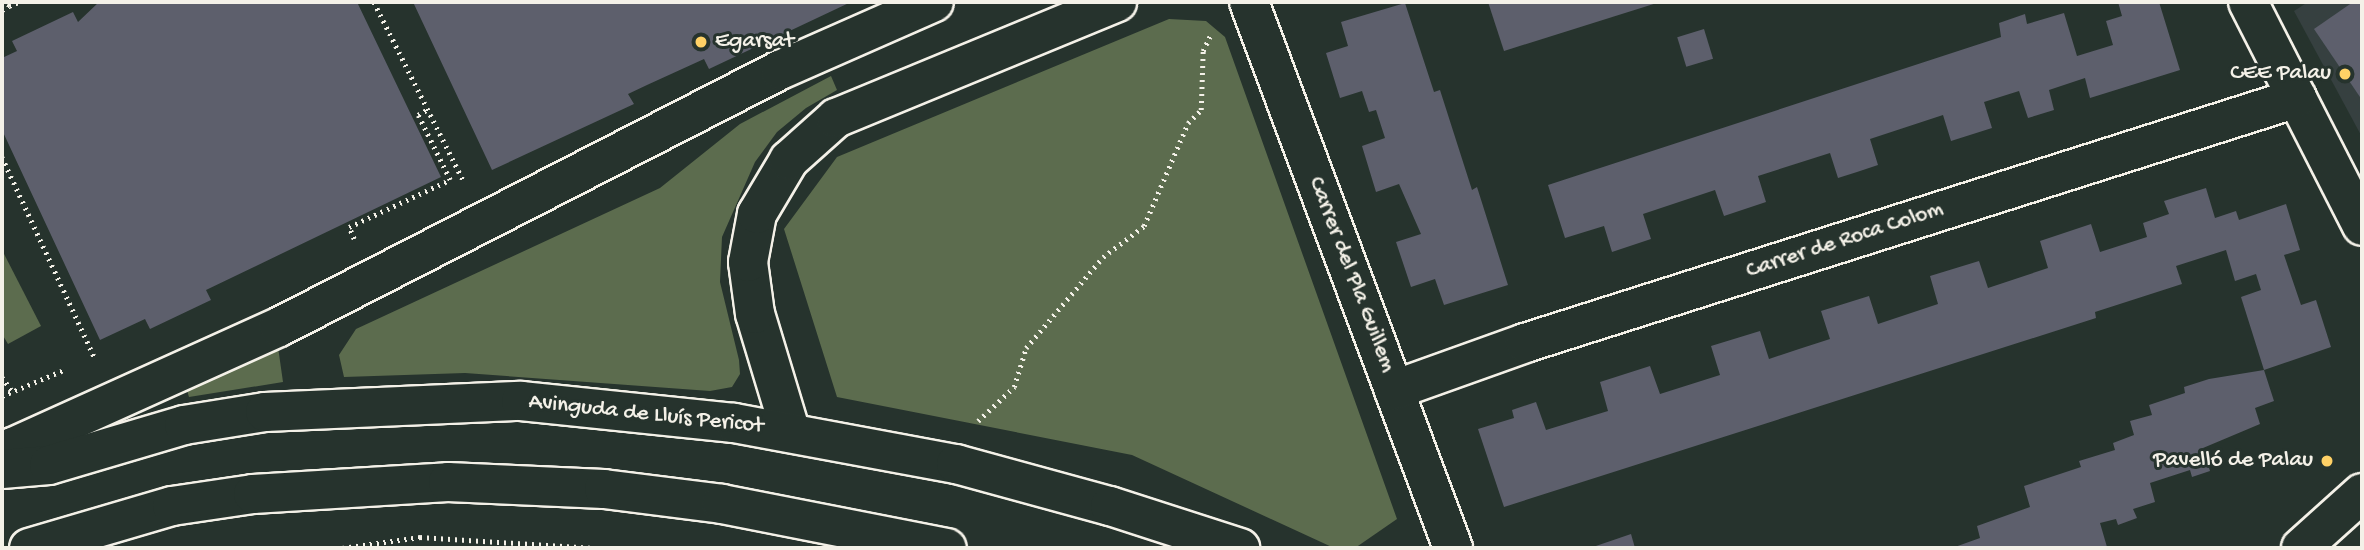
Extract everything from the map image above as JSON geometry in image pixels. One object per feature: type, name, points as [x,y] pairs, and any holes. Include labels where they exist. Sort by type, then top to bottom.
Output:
[{"type":"street","name":"Avinguda de Lluís Pericot","points":[[2,467],[13,447],[279,327],[780,70],[934,2]]},
{"type":"street","points":[[791,433],[755,314],[748,262],[757,214],[789,160],[836,118],[1117,2]]},
{"type":"street","name":"Carrer del Pla Guillem","points":[[1249,2],[1453,548]]},
{"type":"street","points":[[2248,2],[2362,226]]},
{"type":"street","name":"Carrer de Roca Colom","points":[[1394,390],[1525,343],[2297,98]]},
{"type":"street","name":"Avinguda de Lluís Pericot","points":[[2,467],[49,465],[184,425],[265,412],[410,403],[520,401],[617,407],[791,433],[968,467],[1123,510],[1240,548]]},
{"type":"street","points":[[29,548],[172,506],[253,494],[448,482],[604,489],[722,504],[947,548]]},
{"type":"street","points":[[2301,548],[2362,493]]},
{"type":"path","points":[[2,10],[8,4],[19,2]]},
{"type":"path","points":[[374,2],[467,187]]},
{"type":"path","points":[[975,423],[1014,387],[1026,348],[1104,257],[1144,226],[1153,211],[1188,123],[1201,110],[1203,51],[1211,34],[1207,23]]},
{"type":"path","points":[[354,239],[349,227],[450,180],[418,115],[428,109]]},
{"type":"path","points":[[2,158],[97,357],[85,362]]},
{"type":"path","points":[[2,396],[73,367]]},
{"type":"path","points":[[2,377],[13,391]]},
{"type":"path","points":[[342,548],[419,537],[595,548]]},
{"type":"shaded area","name":"CEE Palau","points":[[2308,2],[2362,2],[2362,137],[2294,11]]},
{"type":"green space","points":[[1169,19],[1206,21],[1225,37],[1397,519],[1355,548],[1334,548],[1132,455],[837,397],[784,229],[837,157]]},
{"type":"green space","points":[[831,76],[837,90],[806,108],[777,132],[755,162],[722,237],[720,282],[740,374],[732,387],[710,391],[465,373],[344,377],[339,355],[356,329],[660,188],[740,124]]},
{"type":"green space","points":[[2,250],[41,326],[8,344],[2,334]]},
{"type":"green space","points":[[278,347],[283,382],[189,397],[186,387]]},
{"type":"building","points":[[99,2],[357,2],[441,177],[206,290],[211,300],[150,329],[145,319],[100,340],[2,130],[2,58],[17,51],[12,41],[73,12],[78,22]]},
{"type":"building","points":[[413,2],[851,2],[709,69],[704,59],[647,85],[628,94],[634,104],[492,170]]},
{"type":"building","points":[[1488,2],[1660,2],[1504,51]]},
{"type":"building","points":[[2118,2],[2159,2],[2180,70],[2090,98],[2085,78],[2049,90],[2054,110],[2028,118],[2019,91],[1984,102],[1992,128],[1951,141],[1943,115],[1870,139],[1878,165],[1857,172],[1838,178],[1830,153],[1758,176],[1766,202],[1724,216],[1715,190],[1643,214],[1651,239],[1612,252],[1604,226],[1565,238],[1548,185],[2001,37],[1999,23],[2025,14],[2027,24],[2064,13],[2077,56],[2113,45],[2106,21],[2122,16]]},
{"type":"building","points":[[2353,2],[2362,2],[2362,100],[2314,29]]},
{"type":"building","points":[[1405,3],[1434,92],[1440,90],[1472,190],[1477,187],[1508,285],[1444,305],[1435,279],[1411,287],[1396,242],[1421,234],[1399,184],[1376,192],[1362,146],[1385,138],[1376,110],[1369,112],[1362,91],[1340,98],[1326,53],[1348,46],[1341,22]]},
{"type":"building","points":[[1704,29],[1713,59],[1686,67],[1677,37]]},
{"type":"building","points":[[2206,188],[2215,218],[2236,211],[2239,220],[2286,204],[2300,250],[2284,255],[2301,305],[2316,300],[2331,347],[2264,370],[2241,297],[2261,290],[2256,274],[2235,281],[2226,250],[2176,266],[2182,284],[2095,312],[2096,318],[1504,507],[1478,429],[1514,418],[1512,410],[1536,402],[1546,430],[1608,411],[1600,382],[1650,366],[1660,394],[1720,375],[1711,346],[1760,331],[1769,359],[1830,339],[1821,311],[1869,296],[1878,324],[1938,304],[1930,276],[1979,261],[1988,288],[2048,268],[2040,241],[2091,224],[2100,252],[2147,237],[2143,223],[2169,214],[2164,201]]},
{"type":"building","points":[[2264,370],[2274,401],[2255,408],[2260,424],[2203,448],[2210,471],[2192,477],[2190,470],[2150,483],[2155,502],[2133,509],[2137,518],[2118,525],[2116,519],[2100,523],[2107,547],[1952,548],[1980,538],[1977,526],[2030,507],[2024,486],[2081,467],[2079,461],[2115,450],[2113,443],[2134,435],[2130,421],[2152,415],[2149,405],[2185,393],[2184,387],[2209,379]]},
{"type":"building","points":[[1631,534],[1635,548],[1590,548]]},
{"type":"place","name":"Egarsat","points":[[701,42]]},
{"type":"place","name":"CEE Palau","points":[[2345,74]]},
{"type":"place","name":"Pavelló de Palau","points":[[2327,461]]}]
